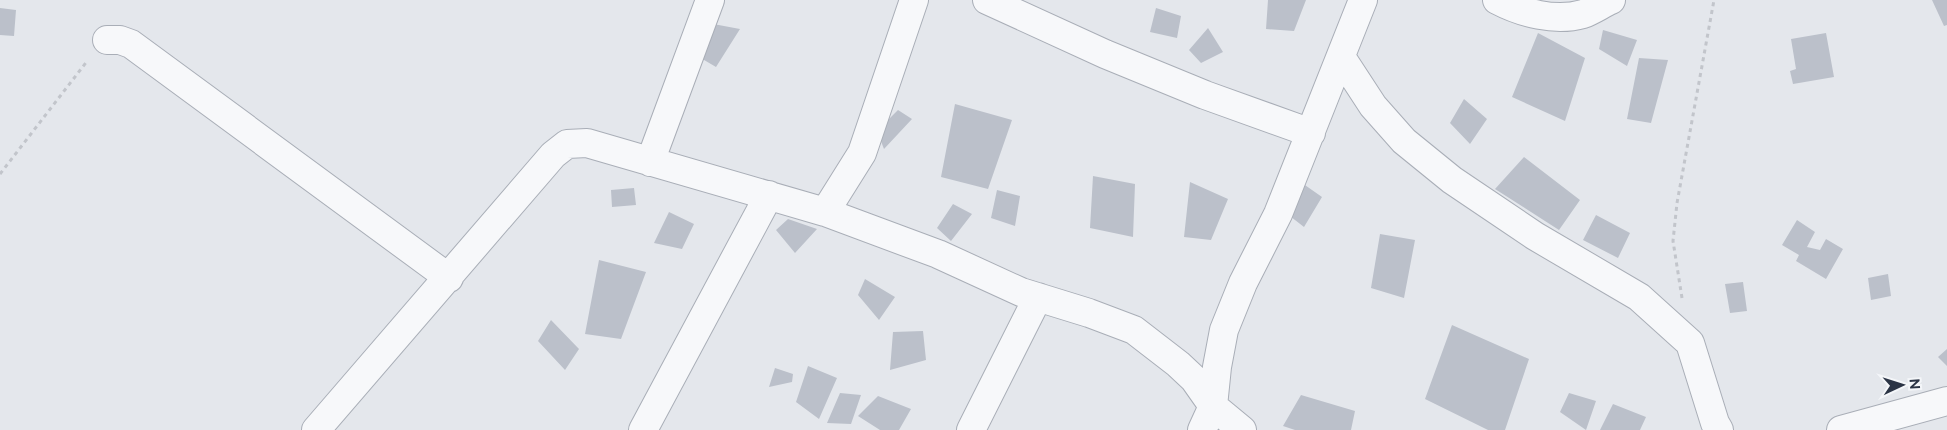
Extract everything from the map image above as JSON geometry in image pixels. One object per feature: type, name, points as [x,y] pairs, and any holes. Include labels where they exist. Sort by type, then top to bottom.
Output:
[{"type":"street","points":[[650,162],[710,0]]},
{"type":"street","points":[[825,212],[862,152],[914,0]]},
{"type":"street","points":[[987,0],[1105,54],[1205,95],[1311,133]]},
{"type":"street","points":[[1202,430],[1213,406],[1217,367],[1224,330],[1243,282],[1278,214],[1362,0]]},
{"type":"street","points":[[1497,0],[1540,16],[1582,14],[1611,0]]},
{"type":"street","points":[[107,40],[120,40],[131,44],[449,278]]},
{"type":"street","points":[[1341,57],[1373,106],[1404,141],[1452,180],[1535,236],[1639,297],[1690,343],[1715,423],[1719,430]]},
{"type":"street","points":[[316,430],[553,156],[567,144],[586,143],[825,212],[938,254],[1021,292],[1134,330],[1178,364],[1194,379],[1213,406],[1242,430]]},
{"type":"street","points":[[643,430],[768,195]]},
{"type":"street","points":[[971,430],[1038,297]]},
{"type":"street","points":[[1841,430],[1947,401]]},
{"type":"path","points":[[1690,343],[1673,241],[1677,203],[1714,0]]},
{"type":"path","points":[[0,174],[95,51],[107,40]]},
{"type":"building","points":[[1268,0],[1306,0],[1294,31],[1266,29]]},
{"type":"building","points":[[1932,0],[1947,0],[1947,25],[1944,26]]},
{"type":"building","points":[[0,8],[16,10],[14,36],[0,35]]},
{"type":"building","points":[[1156,8],[1181,16],[1177,38],[1150,32]]},
{"type":"building","points":[[708,23],[740,29],[716,67],[699,57]]},
{"type":"building","points":[[1208,28],[1223,52],[1201,63],[1189,50]]},
{"type":"building","points":[[1603,30],[1637,40],[1627,66],[1599,49]]},
{"type":"building","points":[[1538,33],[1585,58],[1565,121],[1512,97]]},
{"type":"building","points":[[1826,33],[1834,77],[1793,84],[1790,71],[1796,69],[1791,39]]},
{"type":"building","points":[[1639,58],[1668,60],[1651,123],[1627,119]]},
{"type":"building","points":[[1464,99],[1487,119],[1470,144],[1450,123]]},
{"type":"building","points":[[955,104],[1012,120],[988,189],[941,177]]},
{"type":"building","points":[[898,110],[912,119],[884,149],[877,131]]},
{"type":"building","points":[[1524,157],[1580,200],[1559,230],[1495,189]]},
{"type":"building","points":[[1093,176],[1135,184],[1133,237],[1090,228]]},
{"type":"building","points":[[1190,182],[1228,199],[1211,240],[1184,237]]},
{"type":"building","points":[[1302,183],[1322,197],[1304,227],[1286,213]]},
{"type":"building","points":[[634,188],[636,205],[612,207],[611,190]]},
{"type":"building","points":[[997,190],[1020,196],[1015,226],[991,218]]},
{"type":"building","points":[[953,204],[972,214],[951,241],[937,228]]},
{"type":"building","points":[[669,212],[694,224],[682,249],[654,243]]},
{"type":"building","points":[[1596,215],[1630,233],[1618,258],[1583,240]]},
{"type":"building","points":[[788,219],[817,229],[795,253],[776,230]]},
{"type":"building","points":[[1797,220],[1815,232],[1807,247],[1820,250],[1826,239],[1843,249],[1826,279],[1796,261],[1799,255],[1782,245]]},
{"type":"building","points":[[1380,234],[1415,240],[1404,298],[1371,288]]},
{"type":"building","points":[[599,260],[646,272],[621,339],[585,334]]},
{"type":"building","points":[[1888,274],[1891,296],[1871,300],[1868,278]]},
{"type":"building","points":[[865,279],[895,297],[879,320],[858,295]]},
{"type":"building","points":[[1743,282],[1747,311],[1730,313],[1725,284]]},
{"type":"building","points":[[551,320],[579,349],[565,370],[538,341]]},
{"type":"building","points":[[1452,325],[1529,359],[1505,430],[1488,430],[1425,399]]},
{"type":"building","points":[[923,331],[926,360],[890,370],[893,332]]},
{"type":"building","points":[[1947,349],[1947,366],[1938,357]]},
{"type":"building","points":[[808,366],[837,378],[819,419],[796,402]]},
{"type":"building","points":[[775,368],[793,374],[792,382],[769,387]]},
{"type":"building","points":[[840,393],[861,395],[851,424],[827,423]]},
{"type":"building","points":[[1569,393],[1596,401],[1586,430],[1560,412]]},
{"type":"building","points":[[1301,395],[1355,411],[1351,430],[1295,430],[1283,426]]},
{"type":"building","points":[[878,396],[911,409],[899,430],[880,430],[858,416]]},
{"type":"building","points":[[1613,404],[1646,417],[1640,430],[1600,430]]}]
